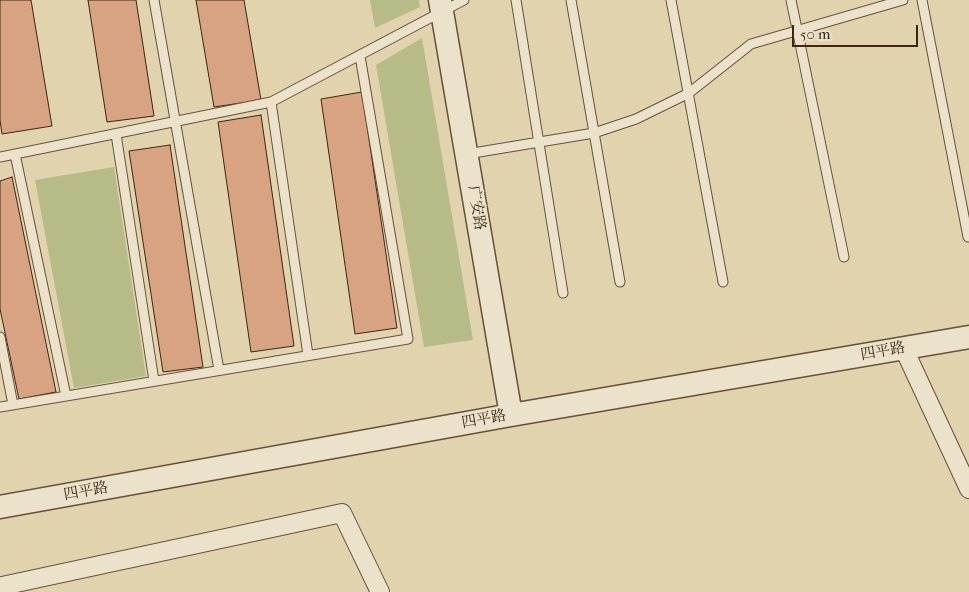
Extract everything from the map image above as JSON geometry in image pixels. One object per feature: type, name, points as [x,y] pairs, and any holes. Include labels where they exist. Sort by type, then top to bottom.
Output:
[{"type":"street","name":"广安路","points":[[441,5],[511,416]]},
{"type":"street","name":"四平路","points":[[0,507],[969,337]]},
{"type":"street","points":[[904,349],[969,489]]},
{"type":"street","points":[[5,592],[2,586],[342,514],[380,592]]},
{"type":"lane","points":[[154,0],[219,370]]},
{"type":"lane","points":[[0,157],[271,102],[360,56],[441,5],[464,0]]},
{"type":"lane","points":[[516,0],[563,293]]},
{"type":"lane","points":[[571,0],[620,282]]},
{"type":"lane","points":[[671,0],[723,282]]},
{"type":"lane","points":[[791,0],[844,257]]},
{"type":"lane","points":[[467,154],[594,132],[636,119],[689,94],[752,44],[903,0]]},
{"type":"lane","points":[[922,0],[968,237]]},
{"type":"lane","points":[[0,407],[408,339],[360,56]]},
{"type":"lane","points":[[271,102],[308,355]]},
{"type":"lane","points":[[116,134],[154,381]]},
{"type":"lane","points":[[15,154],[66,396]]},
{"type":"lane","points":[[0,337],[13,405]]},
{"type":"green space","points":[[370,0],[419,0],[420,7],[375,28]]},
{"type":"green space","points":[[422,38],[473,340],[424,347],[376,65]]},
{"type":"green space","points":[[114,167],[146,376],[74,388],[35,180]]},
{"type":"building","points":[[0,0],[31,0],[52,126],[2,134],[0,120]]},
{"type":"building","points":[[88,0],[136,0],[154,116],[107,122]]},
{"type":"building","points":[[196,0],[244,0],[261,100],[214,107]]},
{"type":"building","points":[[362,92],[397,328],[355,334],[321,99]]},
{"type":"building","points":[[261,115],[294,346],[251,352],[218,122]]},
{"type":"building","points":[[170,145],[203,367],[163,372],[129,151]]},
{"type":"building","points":[[12,177],[56,392],[19,399],[0,309],[0,181]]}]
